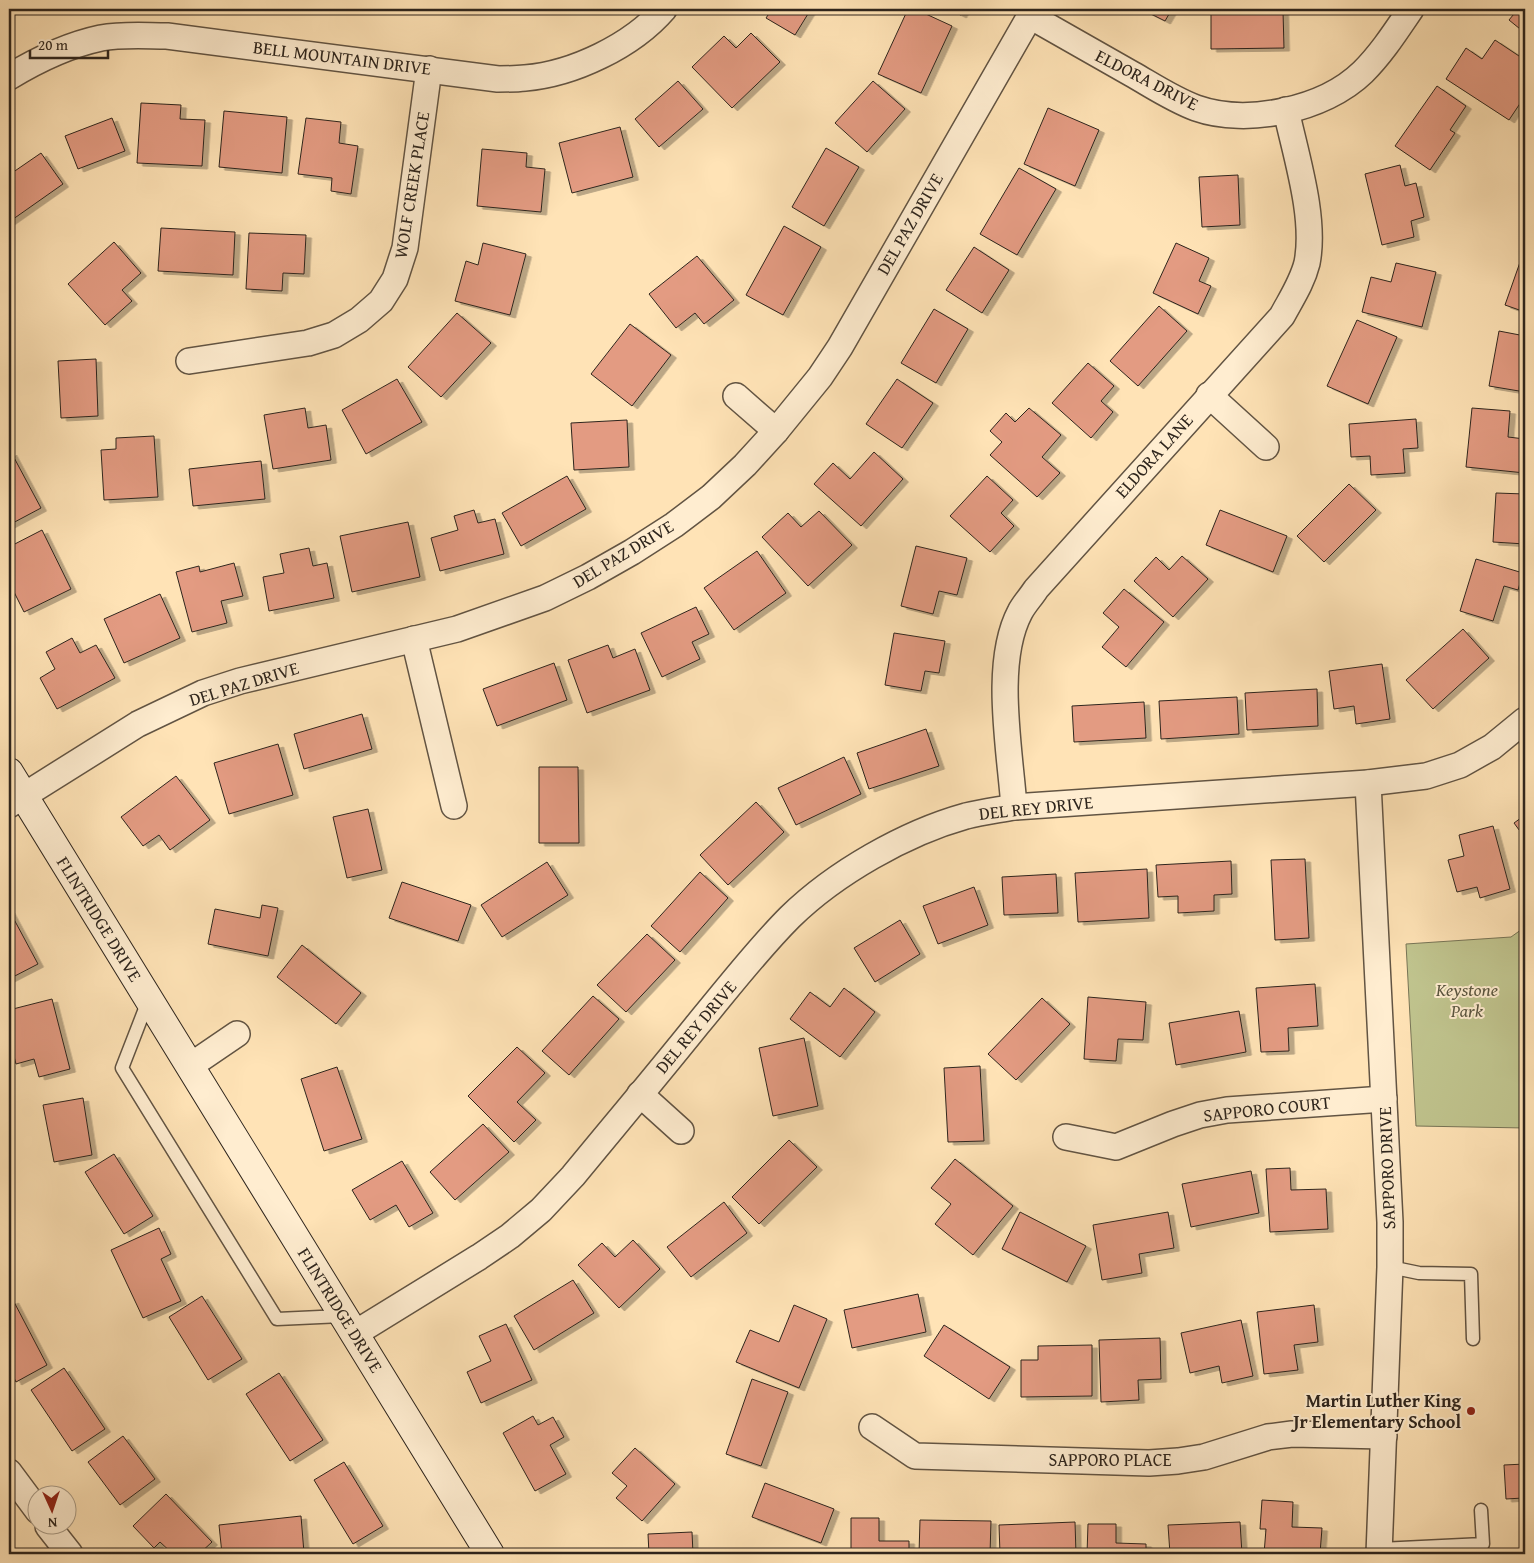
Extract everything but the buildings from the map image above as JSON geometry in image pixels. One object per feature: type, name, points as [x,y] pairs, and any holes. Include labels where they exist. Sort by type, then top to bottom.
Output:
[{"type":"street","name":"BELL MOUNTAIN DRIVE","points":[[9,77],[34,62],[70,47],[102,38],[168,36],[498,79],[526,78],[559,72],[596,59],[629,38],[664,9]]},
{"type":"street","name":"ELDORA DRIVE","points":[[1032,12],[1167,94],[1196,108],[1228,115],[1255,115],[1312,103],[1337,92],[1362,73],[1383,50],[1411,9]]},
{"type":"street","name":"DEL PAZ DRIVE","points":[[16,800],[138,724],[203,693],[240,681],[457,629],[545,598],[588,577],[632,552],[711,496],[745,465],[776,431],[820,377],[840,347],[1032,12]]},
{"type":"street","name":"WOLF CREEK PLACE","points":[[189,361],[308,343],[334,335],[360,320],[380,301],[395,279],[406,248],[429,69]]},
{"type":"street","name":"ELDORA LANE","points":[[1014,807],[1004,689],[1006,659],[1011,636],[1020,612],[1036,590],[1282,316],[1298,287],[1306,263],[1309,238],[1306,205],[1286,110]]},
{"type":"street","points":[[1210,395],[1266,447]]},
{"type":"street","points":[[736,396],[776,431]]},
{"type":"street","points":[[414,639],[454,806]]},
{"type":"street","name":"DEL REY DRIVE","points":[[348,1325],[479,1257],[510,1236],[541,1210],[573,1176],[755,955],[790,917],[820,892],[879,853],[929,829],[966,816],[1014,807],[1368,782],[1426,776],[1460,765],[1492,747],[1525,720]]},
{"type":"street","name":"FLINTRIDGE DRIVE","points":[[9,772],[16,800],[148,999],[190,1066],[484,1552]]},
{"type":"street","name":"SAPPORO DRIVE","points":[[1368,782],[1384,1099],[1390,1267],[1380,1552]]},
{"type":"street","points":[[190,1066],[238,1034]]},
{"type":"street","points":[[640,1094],[681,1131]]},
{"type":"street","name":"SAPPORO COURT","points":[[1066,1137],[1116,1147],[1200,1115],[1227,1110],[1384,1099]]},
{"type":"street","name":"SAPPORO PLACE","points":[[872,1427],[915,1456],[1148,1463],[1204,1457],[1268,1437],[1292,1434],[1384,1436]]},
{"type":"street","points":[[9,1472],[28,1498]]},
{"type":"street","points":[[56,1536],[70,1554]]},
{"type":"lane","points":[[148,999],[122,1068],[277,1319],[348,1325]]},
{"type":"lane","points":[[1390,1267],[1419,1273],[1471,1274],[1473,1339]]},
{"type":"lane","points":[[1380,1552],[1483,1544],[1482,1510]]},
{"type":"green space","name":"Keystone Park","points":[[1525,927],[1525,1128],[1416,1126],[1406,944],[1511,937]]},
{"type":"place","name":"Martin Luther King Jr Elementary School","points":[[1471,1411]]}]
